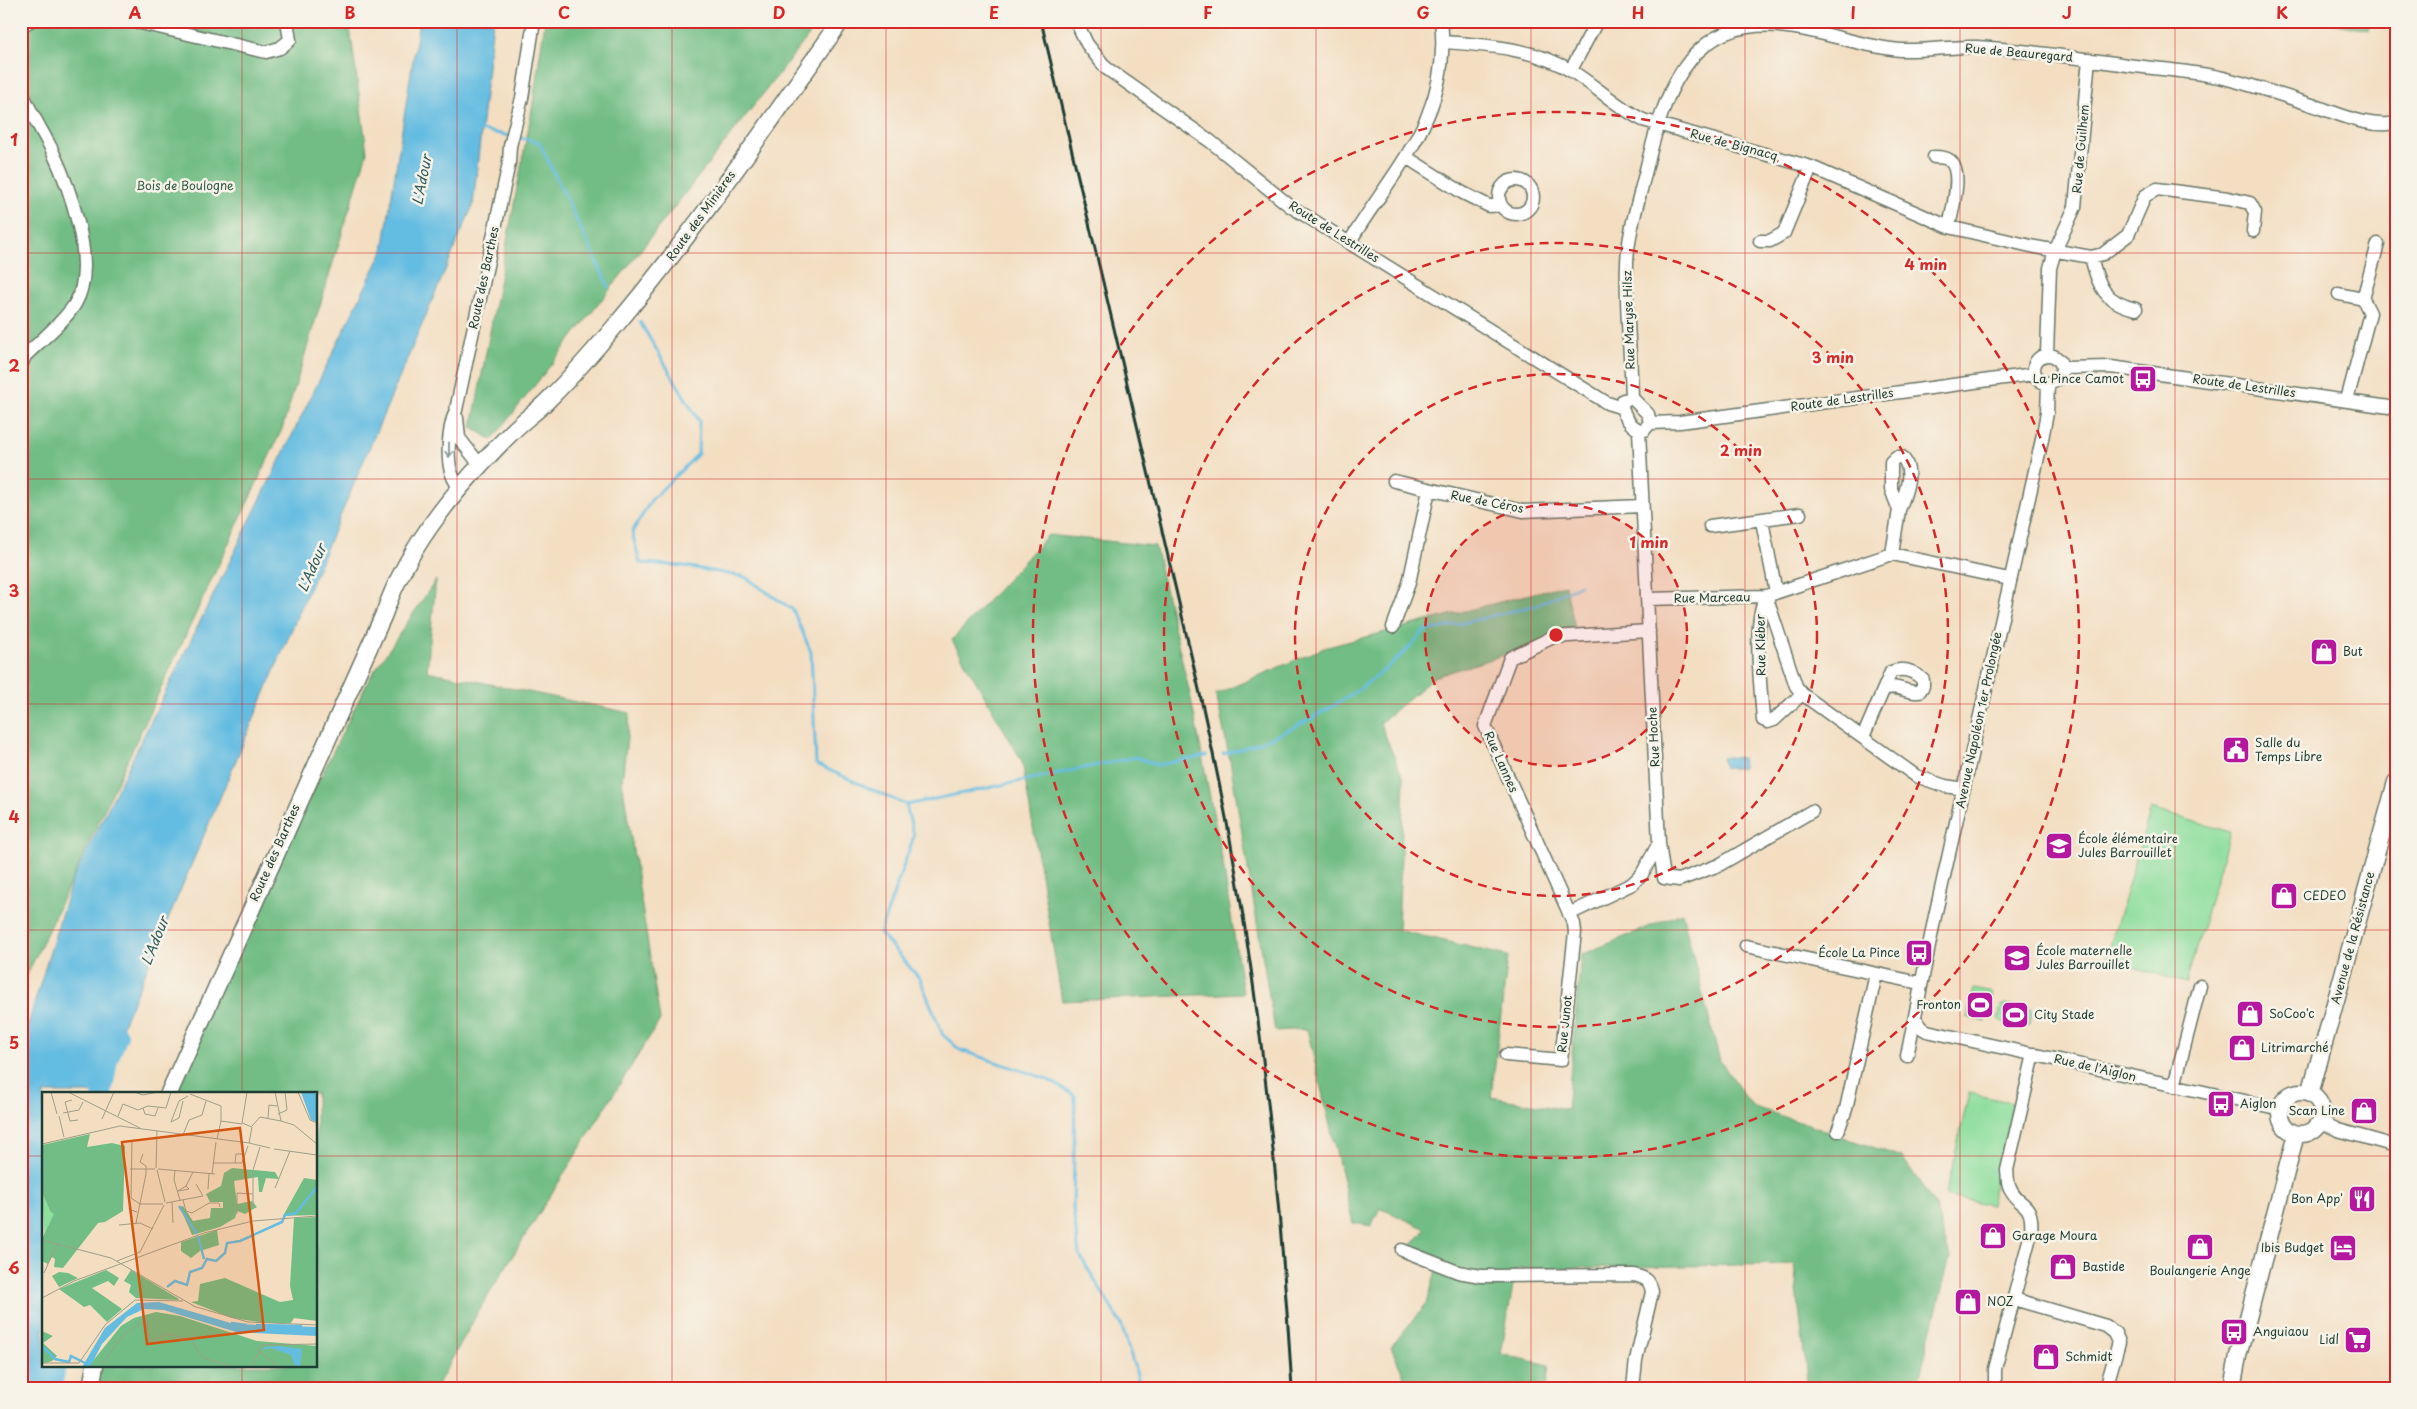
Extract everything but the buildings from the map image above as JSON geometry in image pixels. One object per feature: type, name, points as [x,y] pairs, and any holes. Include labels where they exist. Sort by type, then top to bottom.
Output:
[{"type":"main road","name":"Route des Minières","points":[[466,489],[480,465],[549,400],[615,326],[665,265],[841,21]]},
{"type":"main road","name":"Route des Minières","points":[[466,489],[538,416],[549,400]]},
{"type":"main road","name":"Route des Barthes","points":[[384,614],[466,489]]},
{"type":"main road","name":"Route des Barthes","points":[[169,1092],[384,614],[391,593],[410,556],[434,520],[466,489]]},
{"type":"main road","name":"Avenue de la Résistance","points":[[2310,1094],[2396,782]]},
{"type":"main road","points":[[2304,1092],[2310,1094],[2321,1106],[2321,1122],[2310,1132],[2296,1134],[2285,1127],[2282,1122],[2281,1110],[2286,1098],[2304,1092]]},
{"type":"main road","points":[[2232,1388],[2238,1356],[2296,1134]]},
{"type":"main road","points":[[2224,1388],[2232,1365],[2238,1356]]},
{"type":"main road","points":[[91,1388],[95,1366]]},
{"type":"street","points":[[21,26],[30,21]]},
{"type":"street","points":[[132,21],[266,52],[280,48],[290,40],[287,21]]},
{"type":"street","name":"Route des Barthes","points":[[466,489],[457,485],[450,462],[451,422],[456,410],[509,163],[510,146],[522,98],[534,21]]},
{"type":"street","name":"Route de Lestrilles","points":[[1076,21],[1087,44],[1106,68],[1210,141],[1290,206],[1606,403],[1620,407]]},
{"type":"street","points":[[1348,243],[1406,157],[1426,123],[1437,93],[1444,42],[1441,21]]},
{"type":"street","points":[[1571,70],[1597,21]]},
{"type":"street","name":"Rue de Beauregard","points":[[1657,124],[1667,96],[1689,60],[1707,44],[1724,34],[1743,28],[1768,25],[1789,26],[1882,48],[1904,50],[1974,47],[2089,59],[2217,77],[2260,88],[2356,120],[2396,123]]},
{"type":"street","name":"Rue de Bignacq","points":[[1444,42],[1484,44],[1517,50],[1571,70],[1599,89],[1628,113],[1657,124],[1811,167],[1949,227],[2055,251],[2091,257]]},
{"type":"street","name":"Rue de Guilhem","points":[[2047,354],[2050,268],[2055,251],[2075,207],[2089,59]]},
{"type":"street","points":[[21,90],[51,150],[63,179],[79,226],[85,265],[82,290],[74,305],[25,356],[21,365]]},
{"type":"street","name":"Rue Maryse Hilsz","points":[[1632,398],[1627,261],[1635,213],[1657,124]]},
{"type":"street","points":[[1406,157],[1463,194],[1489,206],[1501,206]]},
{"type":"street","points":[[1934,157],[1948,159],[1956,168],[1957,179],[1949,227]]},
{"type":"street","points":[[1760,241],[1770,241],[1784,234],[1811,167]]},
{"type":"street","points":[[2136,309],[2118,305],[2110,297],[2098,282],[2091,257],[2103,254],[2128,235],[2145,196],[2157,189],[2228,198],[2250,203],[2255,212],[2253,232]]},
{"type":"street","points":[[2347,400],[2370,312],[2363,299],[2378,244]]},
{"type":"street","points":[[2340,294],[2363,299]]},
{"type":"street","points":[[2047,354],[2059,360],[2062,368],[2057,381],[2048,384],[2041,382],[2034,374],[2035,363],[2047,354]]},
{"type":"street","name":"Route de Lestrilles","points":[[2062,368],[2111,368],[2396,408]]},
{"type":"street","name":"Route de Lestrilles","points":[[1650,423],[1680,422],[2034,374]]},
{"type":"street","name":"Avenue Napoléon 1er Prolongée","points":[[1907,1056],[1920,983],[2047,413],[2048,384]]},
{"type":"street","points":[[1632,398],[1648,414],[1650,423],[1648,428],[1639,430],[1622,412],[1620,407],[1623,400],[1632,398]]},
{"type":"street","name":"Route des Barthes","points":[[456,410],[459,438],[480,465]]},
{"type":"street","name":"Rue Hoche","points":[[1639,430],[1659,843],[1664,878],[1679,880],[1722,864],[1812,811]]},
{"type":"street","name":"Rue de Céros","points":[[1394,481],[1523,511],[1642,506]]},
{"type":"street","points":[[1394,627],[1409,583],[1429,490]]},
{"type":"street","points":[[1899,510],[1892,554],[2009,579]]},
{"type":"street","points":[[1710,526],[1762,521],[1800,514]]},
{"type":"street","points":[[1762,521],[1771,594]]},
{"type":"street","name":"Rue Marceau","points":[[1647,599],[1771,594],[1892,554]]},
{"type":"street","name":"Rue Kléber","points":[[1771,594],[1760,607],[1763,720],[1768,722],[1774,720],[1802,694]]},
{"type":"street","name":"Rue Kléber","points":[[1771,594],[1796,686],[1802,694],[1916,776],[1945,786],[1964,789]]},
{"type":"street","name":"Rue Lannes","points":[[1575,932],[1574,924],[1485,726],[1510,658],[1553,637],[1649,631]]},
{"type":"street","points":[[1863,737],[1884,689]]},
{"type":"street","points":[[1569,914],[1632,884],[1642,874],[1659,843]]},
{"type":"street","name":"Rue Junot","points":[[1506,1056],[1561,1060],[1575,932]]},
{"type":"street","points":[[1746,946],[1920,983]]},
{"type":"street","points":[[1838,1130],[1846,1109],[1876,974]]},
{"type":"street","points":[[2174,1086],[2200,986]]},
{"type":"street","name":"Rue de l'Aiglon","points":[[1915,1018],[1918,1024],[1927,1031],[2281,1110]]},
{"type":"street","points":[[1999,1388],[1995,1382],[1995,1369],[2031,1234],[2032,1217],[2027,1207],[2009,1186],[2007,1170],[2034,1054]]},
{"type":"street","points":[[2321,1122],[2338,1130],[2396,1146]]},
{"type":"street","points":[[1402,1250],[1458,1272],[1481,1276],[1634,1275],[1646,1278],[1651,1283],[1652,1292],[1636,1360],[1633,1388]]},
{"type":"street","points":[[2014,1300],[2106,1326],[2115,1333],[2118,1342],[2106,1388]]},
{"type":"green space","name":"Bois de Boulogne","points":[[21,21],[349,21],[367,152],[282,429],[21,988]]},
{"type":"green space","points":[[545,21],[820,21],[492,440],[472,427],[532,109]]},
{"type":"green space","points":[[2320,21],[2371,21],[2368,30]]},
{"type":"green space","points":[[1048,535],[1155,546],[1191,699],[1223,864],[1243,993],[1062,1001],[1022,761],[952,640]]},
{"type":"green space","points":[[436,580],[427,671],[630,713],[622,781],[660,1020],[482,1305],[436,1388],[96,1388],[102,1366],[318,1366],[318,1092],[175,1092],[188,1044],[369,679]]},
{"type":"green space","points":[[1565,585],[1576,632],[1434,677],[1380,723],[1404,780],[1398,930],[1508,956],[1491,1097],[1567,1110],[1581,955],[1682,913],[1720,1061],[1752,1106],[1902,1157],[1934,1203],[1950,1257],[1917,1388],[1808,1388],[1794,1264],[1516,1269],[1501,1354],[1549,1365],[1546,1388],[1409,1388],[1391,1347],[1427,1303],[1440,1257],[1410,1247],[1426,1229],[1380,1208],[1371,1226],[1353,1223],[1307,1029],[1275,1031],[1230,761],[1216,694],[1324,648]]},
{"type":"green space","points":[[2151,809],[2230,832],[2186,983],[2106,959]]},
{"type":"green space","name":"Fronton","points":[[1974,989],[1993,993],[1986,1022],[1967,1017]]},
{"type":"green space","name":"City Stade","points":[[2006,1004],[2030,1009],[2032,1012],[2030,1025],[2013,1025],[1998,1019],[2001,1006]]},
{"type":"green space","points":[[1969,1093],[2013,1103],[1990,1205],[1946,1195]]},
{"type":"water","points":[[419,21],[493,21],[473,205],[108,1060],[102,1092],[42,1092],[42,1366],[56,1366],[52,1388],[21,1388],[21,1047],[71,883],[383,251]]},
{"type":"water","points":[[1722,758],[1742,758],[1743,768],[1724,768]]},
{"type":"waterway","points":[[481,128],[481,130],[510,136]]},
{"type":"waterway","points":[[516,137],[539,142],[609,287]]},
{"type":"waterway","points":[[640,322],[699,421],[698,454],[652,499],[632,532],[640,563],[684,566],[745,577],[793,610],[811,652],[816,764],[906,805],[914,836],[880,933],[920,979],[943,1035],[960,1050],[1047,1079],[1075,1096],[1073,1208],[1079,1254],[1121,1324],[1141,1388]]},
{"type":"waterway","points":[[1223,754],[1277,735],[1333,706],[1383,670],[1406,651],[1425,630],[1438,629],[1537,605],[1580,585]]},
{"type":"waterway","points":[[906,805],[1136,757],[1157,765],[1206,756]]},
{"type":"waterway","name":"L'Adour","points":[[102,1092],[108,1060],[118,1035]]},
{"type":"waterway","name":"L'Adour","points":[[52,1388],[56,1366]]},
{"type":"railway","points":[[1041,21],[1187,638],[1230,839],[1252,976],[1269,1113],[1288,1319],[1292,1388]]},
{"type":"place","name":"La Pince Camot","points":[[2143,379]]},
{"type":"place","name":"But","points":[[2324,652]]},
{"type":"place","name":"Salle du Temps Libre","points":[[2236,750]]},
{"type":"place","name":"École élémentaire Jules Barrouillet","points":[[2059,846]]},
{"type":"place","name":"CEDEO","points":[[2284,896]]},
{"type":"place","name":"École La Pince","points":[[1919,953]]},
{"type":"place","name":"École maternelle Jules Barrouillet","points":[[2017,958]]},
{"type":"place","name":"Fronton","points":[[1980,1005]]},
{"type":"place","name":"SoCoo'c","points":[[2250,1014]]},
{"type":"place","name":"City Stade","points":[[2015,1015]]},
{"type":"place","name":"Litrimarché","points":[[2242,1048]]},
{"type":"place","name":"Aiglon","points":[[2221,1104]]},
{"type":"place","name":"Scan Line","points":[[2364,1111]]},
{"type":"place","name":"Bon App'","points":[[2362,1199]]},
{"type":"place","name":"Garage Moura","points":[[1993,1236]]},
{"type":"place","name":"Boulangerie Ange","points":[[2200,1247]]},
{"type":"place","name":"Ibis Budget","points":[[2343,1248]]},
{"type":"place","name":"Bastide","points":[[2063,1267]]},
{"type":"place","name":"NOZ","points":[[1968,1302]]},
{"type":"place","name":"Anguiaou","points":[[2234,1332]]},
{"type":"place","name":"Lidl","points":[[2358,1340]]},
{"type":"place","name":"Schmidt","points":[[2046,1357]]}]
